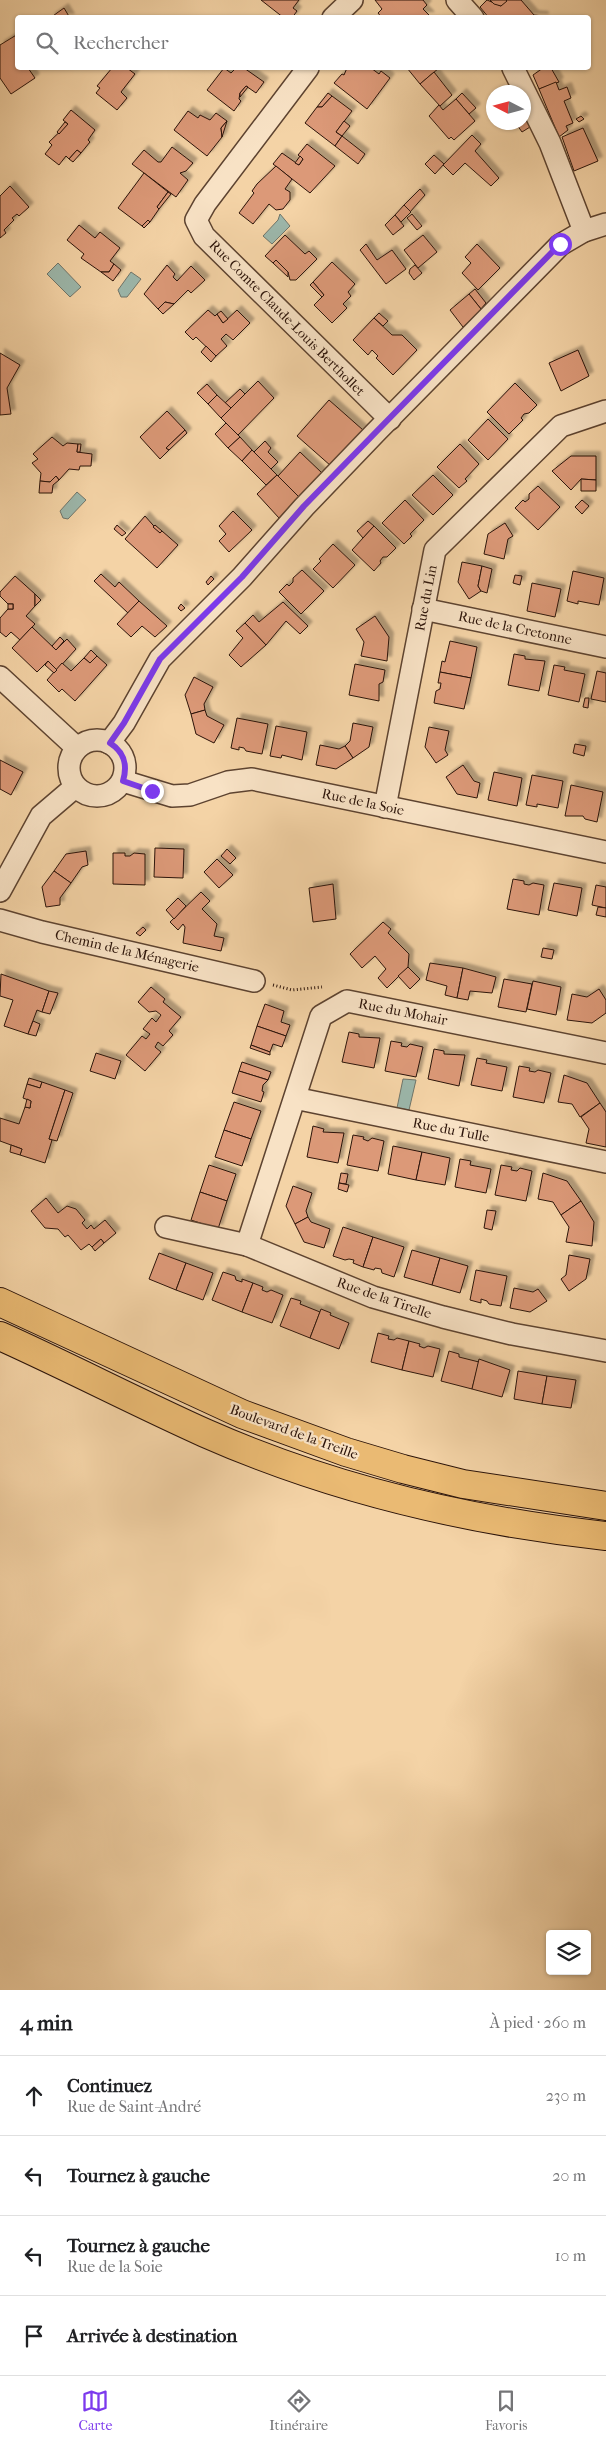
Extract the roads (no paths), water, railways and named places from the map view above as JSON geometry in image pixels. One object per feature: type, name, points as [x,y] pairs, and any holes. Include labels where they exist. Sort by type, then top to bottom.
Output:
[{"type":"main road","name":"Boulevard de la Treille","points":[[0,1302],[242,1414],[346,1452],[463,1484],[606,1506]]},
{"type":"main road","points":[[0,1336],[206,1433],[336,1482],[408,1502],[474,1517],[606,1536]]},
{"type":"street","points":[[336,15],[352,0]]},
{"type":"street","points":[[457,0],[470,15]]},
{"type":"street","name":"Rue Comte Claude-Louis Berthollet","points":[[306,70],[205,204],[196,220],[204,236],[390,419]]},
{"type":"street","points":[[514,70],[550,143],[584,231]]},
{"type":"street","points":[[110,743],[124,723],[160,659],[242,577],[304,506],[560,244],[584,231],[606,224]]},
{"type":"street","name":"Rue du Lin","points":[[385,807],[435,550],[561,426],[606,411]]},
{"type":"street","name":"Rue de la Cretonne","points":[[423,610],[606,647]]},
{"type":"street","points":[[0,677],[77,748]]},
{"type":"street","points":[[92,740],[110,743],[122,755],[126,772],[123,781],[118,788],[101,797],[91,796],[75,787],[71,780],[69,763],[77,748],[92,740]]},
{"type":"street","name":"Rue de la Soie","points":[[123,781],[172,796],[190,795],[228,782],[252,779],[606,852]]},
{"type":"street","points":[[0,891],[41,816],[75,787]]},
{"type":"street","name":"Chemin de la Ménagerie","points":[[0,920],[42,932],[254,981]]},
{"type":"street","name":"Rue du Mohair","points":[[247,1245],[321,1016],[347,1001],[606,1052]]},
{"type":"street","name":"Rue du Tulle","points":[[296,1097],[606,1162]]},
{"type":"street","name":"Rue de la Tirelle","points":[[166,1227],[247,1245],[382,1300],[512,1334],[606,1352]]}]
